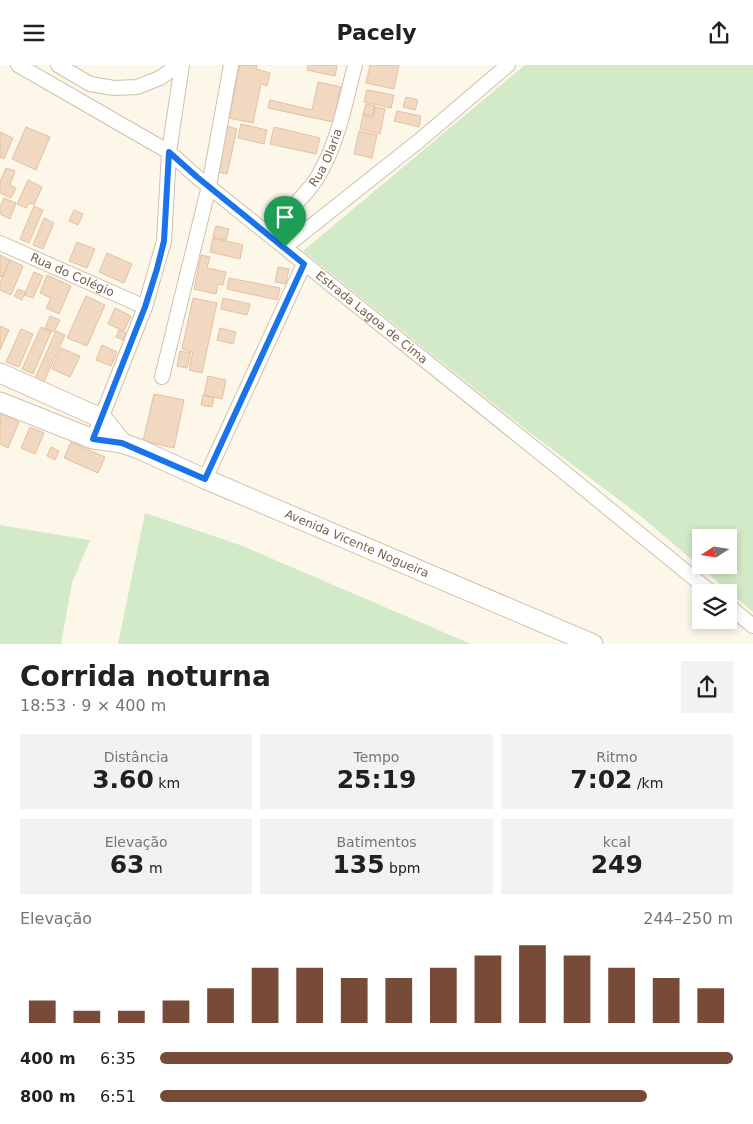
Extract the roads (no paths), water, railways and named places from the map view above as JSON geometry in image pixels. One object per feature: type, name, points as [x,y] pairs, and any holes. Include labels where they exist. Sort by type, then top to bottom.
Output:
[{"type":"street","name":"Estrada Lagoa de Cima","points":[[18,65],[169,152],[304,264],[701,584]]},
{"type":"street","points":[[51,83],[56,65],[90,84],[114,88],[137,87],[160,78],[178,65]]},
{"type":"street","points":[[93,439],[145,307],[164,241],[169,152],[182,65]]},
{"type":"street","points":[[162,377],[209,186],[230,65]]},
{"type":"street","name":"Rua Olaria","points":[[267,232],[300,200],[316,178],[334,145],[355,65]]},
{"type":"street","points":[[285,247],[420,140],[508,65]]},
{"type":"street","name":"Rua do Colégio","points":[[0,243],[145,307]]},
{"type":"street","points":[[205,479],[304,264]]},
{"type":"street","name":"Avenida Vicente Nogueira","points":[[0,373],[102,419],[122,443]]},
{"type":"street","name":"Avenida Vicente Nogueira","points":[[0,402],[93,439],[122,443],[593,644]]},
{"type":"street","points":[[737,613],[753,626]]}]
